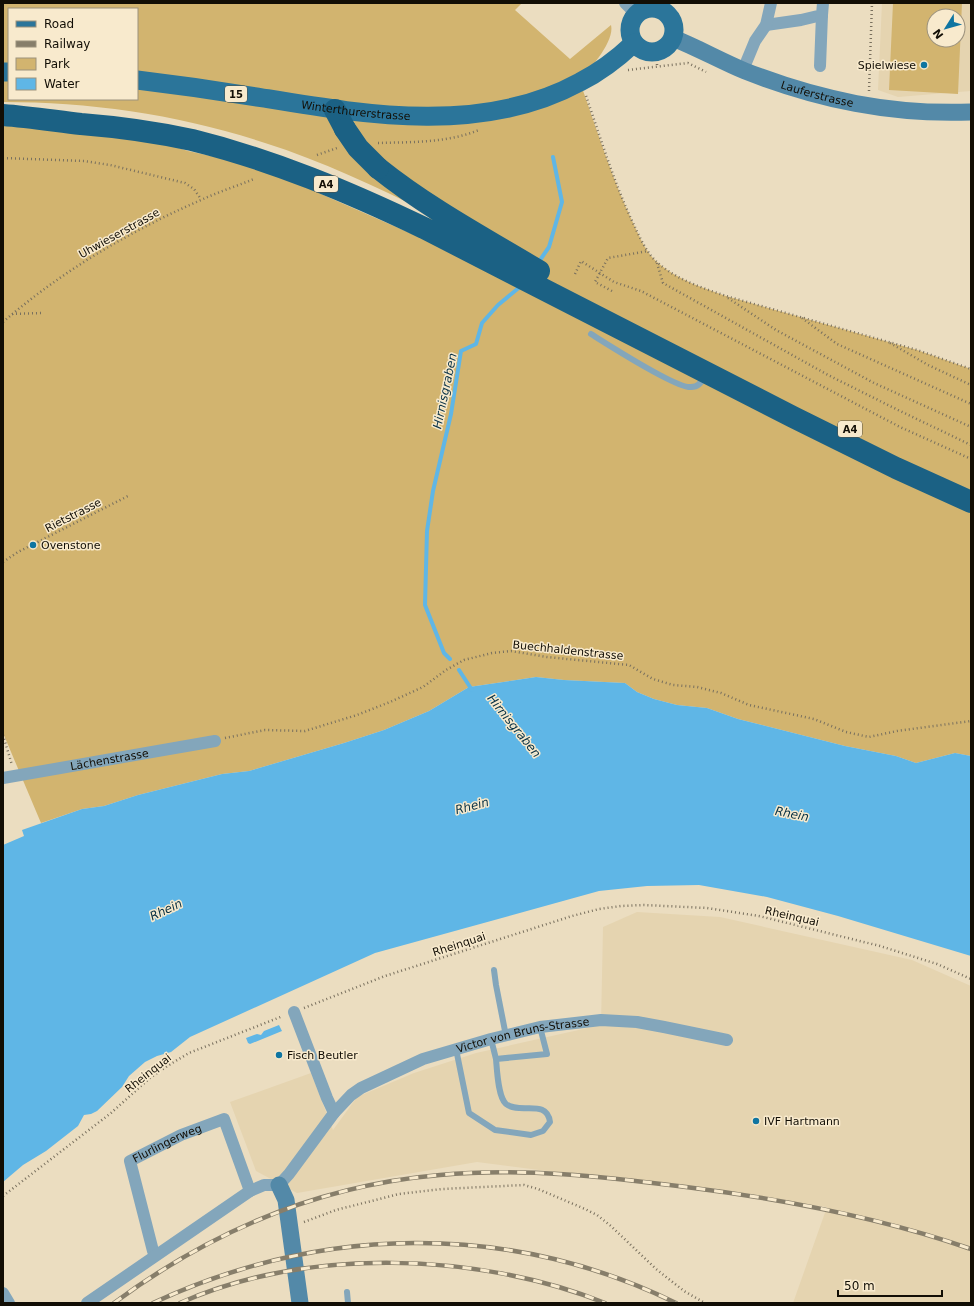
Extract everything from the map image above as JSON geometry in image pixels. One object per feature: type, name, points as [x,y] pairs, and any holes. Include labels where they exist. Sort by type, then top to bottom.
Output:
[{"type":"highway","points":[[336,110],[345,129],[358,148],[378,168],[486,248]]},
{"type":"highway","name":"A4","points":[[3,115],[120,127],[184,139],[226,149],[334,187],[386,210],[486,248],[539,271],[855,431],[931,468],[971,485]]},
{"type":"highway","name":"A4","points":[[486,248],[573,289],[706,372],[896,468],[971,502]]},
{"type":"main road","points":[[652,7],[661,9],[668,7],[674,26],[673,38],[657,60],[634,43],[630,36],[630,27],[633,18],[631,8],[642,10],[652,7]]},
{"type":"main road","name":"15","points":[[576,84],[607,65],[634,43]]},
{"type":"main road","name":"Winterthurerstrasse","points":[[138,80],[336,110],[406,116],[453,116],[502,110],[528,103],[576,84]]},
{"type":"street","points":[[743,70],[755,41],[766,26],[771,3]]},
{"type":"street","points":[[766,26],[801,20],[822,9],[820,66]]},
{"type":"street","name":"Lauferstrasse","points":[[673,38],[743,70],[806,92],[869,106],[917,112],[971,112]]},
{"type":"street","name":"Lächenstrasse","points":[[3,778],[16,777],[215,741]]},
{"type":"street","points":[[294,1012],[334,1113]]},
{"type":"street","name":"Victor von Bruns-Strasse","points":[[279,1185],[289,1174],[334,1113],[350,1095],[361,1088],[422,1059],[491,1039],[540,1027],[601,1020],[636,1022],[664,1026],[727,1040]]},
{"type":"street","name":"Flurlingerweg","points":[[156,1255],[153,1251],[130,1161],[181,1135],[224,1119],[250,1191]]},
{"type":"street","points":[[87,1303],[250,1191],[264,1185],[279,1185],[286,1200],[300,1303]]},
{"type":"street","points":[[3,1293],[9,1303]]},
{"type":"lane","points":[[591,334],[660,375],[690,388],[699,384],[706,372]]},
{"type":"lane","points":[[494,970],[506,1036]]},
{"type":"lane","points":[[496,1059],[547,1054],[540,1027]]},
{"type":"lane","points":[[456,1049],[469,1113],[495,1130],[531,1135],[543,1130],[550,1122],[549,1116],[542,1109],[514,1107],[506,1104],[501,1096],[496,1059],[491,1039]]},
{"type":"lane","points":[[347,1292],[348,1303]]},
{"type":"path","points":[[869,106],[872,3]]},
{"type":"path","points":[[576,84],[628,212],[642,242],[657,263],[677,276],[698,286],[726,296],[917,350],[971,369]]},
{"type":"path","points":[[3,158],[84,161],[110,165],[185,183],[194,189],[201,199]]},
{"type":"path","name":"Uhwieserstrasse","points":[[3,322],[60,277],[104,249],[201,199],[254,179]]},
{"type":"path","points":[[612,291],[595,282],[608,258],[648,251]]},
{"type":"path","points":[[573,289],[581,261],[601,272],[614,282],[648,295],[900,427],[971,460]]},
{"type":"path","points":[[657,263],[663,283],[828,375],[971,445]]},
{"type":"path","points":[[726,296],[776,330],[874,383],[971,427]]},
{"type":"path","points":[[12,314],[42,313]]},
{"type":"path","points":[[800,317],[837,344],[971,404]]},
{"type":"path","points":[[885,341],[928,365],[971,385]]},
{"type":"path","name":"Rietstrasse","points":[[3,562],[18,552],[130,495]]},
{"type":"path","name":"Buechhaldenstrasse","points":[[215,741],[265,730],[305,731],[357,715],[390,702],[423,687],[446,670],[464,660],[492,653],[511,651],[547,657],[629,665],[654,678],[673,685],[697,687],[721,693],[749,705],[814,719],[846,732],[869,737],[897,731],[971,721]]},
{"type":"path","points":[[3,735],[16,777]]},
{"type":"path","name":"Rheinquai","points":[[3,1196],[111,1113],[150,1078],[189,1054],[386,976],[572,916],[599,909],[644,905],[707,908],[759,916],[880,946],[936,964],[971,979]]},
{"type":"path","points":[[305,1222],[343,1208],[399,1194],[442,1189],[524,1185],[538,1189],[597,1215],[611,1226],[656,1269],[684,1291],[705,1303]]},
{"type":"shaded area","name":"Spielwiese","points":[[882,3],[971,3],[971,91],[898,97],[878,90]]},
{"type":"shaded area","points":[[637,912],[720,917],[912,960],[971,986],[971,1303],[793,1303],[827,1207],[477,1162],[297,1193],[256,1171],[230,1102],[311,1073],[333,1130],[357,1097],[414,1073],[476,1053],[601,1025],[603,927]]},
{"type":"green space","points":[[3,3],[522,3],[515,10],[570,59],[611,25],[611,32],[606,47],[580,82],[605,154],[626,208],[641,240],[658,263],[682,279],[726,296],[917,350],[971,369],[971,756],[955,753],[916,763],[896,756],[845,746],[738,719],[707,708],[677,705],[654,699],[637,692],[625,683],[536,677],[469,687],[429,711],[384,730],[344,743],[249,771],[222,774],[138,795],[104,806],[82,809],[41,823],[3,733],[3,123],[160,142],[188,151],[229,160],[296,183],[419,237],[431,214],[370,184],[328,166],[286,150],[233,133],[136,112],[69,104],[3,102]]},
{"type":"green space","name":"Spielwiese","points":[[893,3],[962,3],[962,8],[926,8],[926,48],[960,48],[958,94],[889,90]]},
{"type":"water","name":"Rhein","points":[[536,677],[625,683],[637,692],[654,699],[677,705],[707,708],[738,719],[845,746],[896,756],[916,763],[955,753],[971,756],[971,956],[838,916],[767,897],[699,885],[647,886],[599,891],[375,953],[190,1037],[171,1052],[157,1056],[145,1062],[129,1076],[122,1087],[97,1111],[84,1115],[78,1126],[46,1151],[23,1165],[3,1182],[3,845],[24,836],[22,830],[82,809],[104,806],[138,795],[222,774],[249,771],[384,730],[429,711],[469,687]]},
{"type":"water","points":[[279,1025],[282,1031],[250,1044],[248,1043],[246,1038],[257,1034],[261,1035],[264,1031]]},
{"type":"waterway","name":"Hirnisgraben","points":[[538,263],[549,247],[562,202],[553,157]]},
{"type":"waterway","name":"Hirnisgraben","points":[[450,659],[444,653],[425,605],[427,531],[433,491],[451,414],[461,351],[476,344],[482,323],[498,305],[521,286]]},
{"type":"waterway","name":"Hirnisgraben","points":[[459,670],[472,690]]},
{"type":"railway","points":[[114,1303],[189,1254],[268,1216],[309,1201],[352,1189],[395,1180],[471,1173],[502,1172],[563,1174],[686,1187],[758,1197],[866,1218],[971,1249]]},
{"type":"railway","points":[[153,1303],[217,1277],[282,1259],[348,1247],[414,1243],[481,1246],[547,1257],[612,1276],[676,1303]]},
{"type":"railway","points":[[180,1303],[229,1285],[282,1272],[336,1265],[392,1263],[448,1266],[503,1274],[555,1286],[605,1303]]},
{"type":"place","name":"Spielwiese","points":[[924,65]]},
{"type":"place","name":"Ovenstone","points":[[33,545]]},
{"type":"place","name":"Fisch Beutler","points":[[279,1055]]},
{"type":"place","name":"IVF Hartmann","points":[[756,1121]]}]
